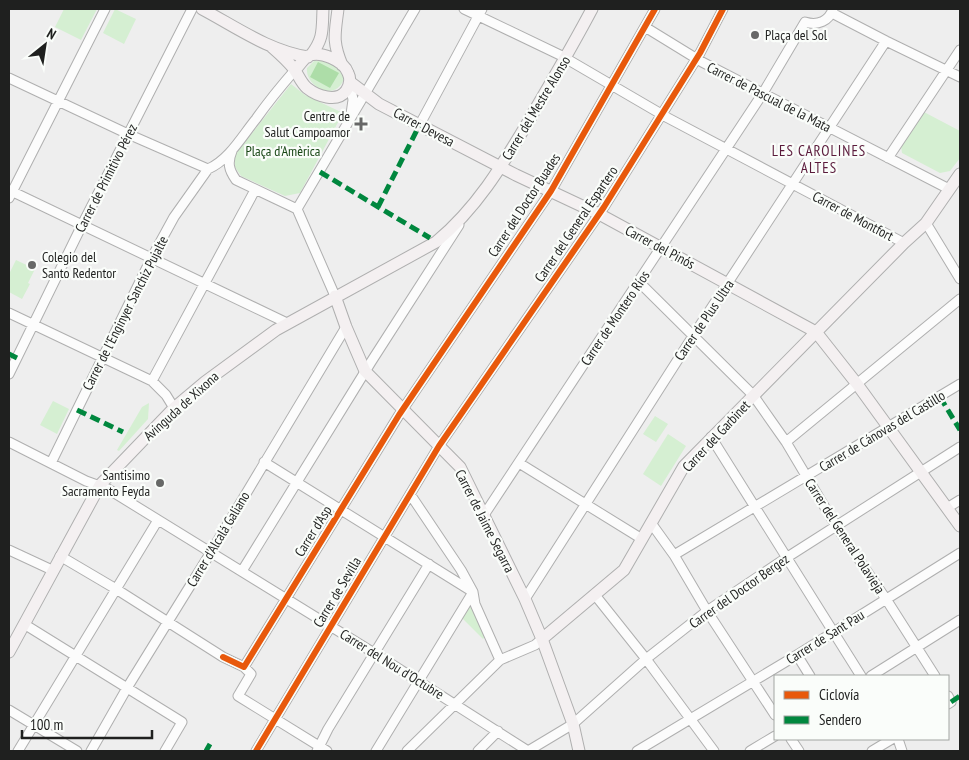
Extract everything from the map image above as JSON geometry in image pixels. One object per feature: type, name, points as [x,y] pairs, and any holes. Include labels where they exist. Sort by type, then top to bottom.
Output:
[{"type":"street","points":[[105,9],[10,193],[82,225],[287,324]]},
{"type":"street","name":"Carrer de Primitivo Pérez","points":[[9,374],[82,225],[192,9]]},
{"type":"street","points":[[202,9],[272,48],[294,55],[323,55],[342,65],[348,71],[353,90],[352,109],[348,124],[297,210],[236,180],[231,173],[228,160],[232,150]]},
{"type":"street","points":[[9,78],[208,170],[216,166],[232,150],[280,87],[320,43],[324,9]]},
{"type":"street","points":[[338,9],[334,41],[342,65]]},
{"type":"street","points":[[272,48],[295,70],[300,81],[308,89],[327,98],[334,98],[353,90],[374,77],[415,9]]},
{"type":"street","name":"Carrer de Montfort","points":[[464,9],[480,12],[661,114],[904,243]]},
{"type":"street","name":"Carrer del Mestre Alonso","points":[[242,571],[441,251],[501,167],[566,59],[592,9]]},
{"type":"street","name":"Carrer del Doctor Buades","points":[[403,408],[551,191],[655,9]]},
{"type":"street","name":"Carrer del General Espartero","points":[[439,446],[599,214],[696,59],[723,9]]},
{"type":"street","points":[[834,10],[886,41],[960,77]]},
{"type":"street","name":"Carrer de Montero Ríos","points":[[484,515],[763,93],[805,22],[817,24],[824,21],[834,10]]},
{"type":"street","points":[[420,126],[480,12]]},
{"type":"street","name":"Carrer de Pascual de la Mata","points":[[645,27],[696,59],[949,189]]},
{"type":"street","name":"Carrer de Plus Ultra","points":[[525,600],[693,336],[886,41]]},
{"type":"street","points":[[888,158],[960,50]]},
{"type":"street","points":[[348,124],[353,90]]},
{"type":"street","name":"Carrer Devesa","points":[[353,90],[501,167]]},
{"type":"street","name":"Carrer del Pinós","points":[[501,167],[599,214],[816,332]]},
{"type":"street","name":"Carrer de l'Enginyer Sanchiz Pujalte","points":[[51,463],[174,217],[208,170]]},
{"type":"street","name":"Carrer del Garbinet","points":[[407,751],[500,660],[535,645],[624,570],[684,466],[926,223],[960,174]]},
{"type":"street","points":[[152,381],[255,190]]},
{"type":"street","name":"Carrer del Mestre Alonso","points":[[436,242],[474,204]]},
{"type":"street","name":"Carrer de Jaime Segarra","points":[[297,210],[335,296],[365,371],[460,467],[542,639],[573,724],[578,751]]},
{"type":"street","points":[[926,223],[960,279]]},
{"type":"street","name":"Avinguda de Xixona","points":[[9,652],[52,570],[100,486],[174,408],[231,362],[287,324],[436,242]]},
{"type":"street","name":"Carrer del General Polavieja","points":[[639,282],[753,396],[786,442],[836,526],[886,599],[934,675]]},
{"type":"street","points":[[786,442],[960,299]]},
{"type":"street","points":[[9,313],[152,381],[166,395],[174,408]]},
{"type":"street","name":"Carrer d'Alcalá Galiano","points":[[91,751],[127,688],[346,327]]},
{"type":"street","points":[[816,332],[858,384],[960,526]]},
{"type":"street","name":"Carrer de Cánovas del Castillo","points":[[674,555],[960,384]]},
{"type":"street","name":"Carrer d'Asp","points":[[244,667],[403,408]]},
{"type":"street","points":[[712,437],[860,675]]},
{"type":"street","name":"Carrer del Nou d'Octubre","points":[[9,442],[86,481],[100,486],[158,520],[331,626],[528,751]]},
{"type":"street","name":"Carrer de Sevilla","points":[[256,751],[439,446]]},
{"type":"street","name":"Carrer del Doctor Bergez","points":[[528,751],[573,724],[646,659],[707,611],[786,558],[960,447]]},
{"type":"street","points":[[264,462],[473,592]]},
{"type":"street","points":[[519,463],[642,539]]},
{"type":"street","points":[[376,751],[418,681],[471,603],[473,592],[461,570],[410,494]]},
{"type":"street","points":[[947,508],[960,500]]},
{"type":"street","points":[[18,751],[158,520]]},
{"type":"street","points":[[651,524],[674,555],[707,611],[774,713]]},
{"type":"street","points":[[9,550],[52,570]]},
{"type":"street","name":"Carrer de Sant Pau","points":[[637,751],[797,656],[960,552]]},
{"type":"street","points":[[60,556],[223,657],[244,667],[251,674],[238,696],[321,750],[328,729],[429,564]]},
{"type":"street","points":[[595,595],[646,659],[714,751]]},
{"type":"street","points":[[471,603],[500,660]]},
{"type":"street","points":[[872,675],[960,620]]},
{"type":"street","points":[[24,624],[182,722],[165,751]]},
{"type":"street","points":[[797,656],[809,675]]},
{"type":"street","points":[[9,710],[77,751]]},
{"type":"street","points":[[478,751],[498,732]]},
{"type":"street","points":[[750,751],[774,737]]},
{"type":"street","points":[[792,740],[799,751]]},
{"type":"street","points":[[872,751],[890,740]]},
{"type":"green space","points":[[64,9],[97,9],[81,40],[55,27]]},
{"type":"green space","points":[[115,9],[136,19],[124,44],[103,33]]},
{"type":"green space","points":[[314,61],[323,61],[336,67],[344,78],[340,86],[335,90],[329,91],[322,90],[316,86],[308,75],[307,68]]},
{"type":"green space","name":"Plaça d'Amèrica","points":[[291,84],[305,95],[343,113],[300,193],[285,196],[241,176],[235,167],[234,156]]},
{"type":"green space","points":[[924,112],[960,131],[960,158],[950,171],[940,173],[902,153],[901,146]]},
{"type":"green space","points":[[16,260],[35,269],[22,299],[9,292],[9,274]]},
{"type":"green space","points":[[53,401],[69,409],[57,434],[40,425]]},
{"type":"green space","points":[[149,403],[148,419],[119,451],[117,450],[142,407]]},
{"type":"green space","points":[[655,416],[668,424],[656,442],[643,434]]},
{"type":"green space","points":[[668,434],[686,446],[661,486],[643,474]]},
{"type":"green space","points":[[469,607],[476,608],[487,634],[483,639],[462,618]]},
{"type":"shaded area","points":[[318,62],[339,73],[330,88],[310,77]]},
{"type":"marked path","points":[[378,207],[419,126]]},
{"type":"marked path","points":[[320,172],[430,238]]},
{"type":"marked path","points":[[9,354],[17,358]]},
{"type":"marked path","points":[[940,397],[960,430]]},
{"type":"marked path","points":[[77,410],[123,432]]},
{"type":"marked path","points":[[951,702],[960,696]]},
{"type":"marked path","points":[[206,751],[210,744]]},
{"type":"cycle path","points":[[223,657],[244,667],[399,415],[551,191],[655,9]]},
{"type":"cycle path","points":[[256,751],[439,446],[604,207],[700,53],[723,9]]},
{"type":"place","name":"Plaça del Sol","points":[[755,35]]},
{"type":"place","name":"Centre de Salut Campoamor","points":[[361,124]]},
{"type":"place","name":"Colegio del Santo Redentor","points":[[32,265]]},
{"type":"place","name":"Santisimo Sacramento Feyda","points":[[160,483]]},
{"type":"district","name":"LES CAROLINES ALTES","points":[[819,160]]}]
